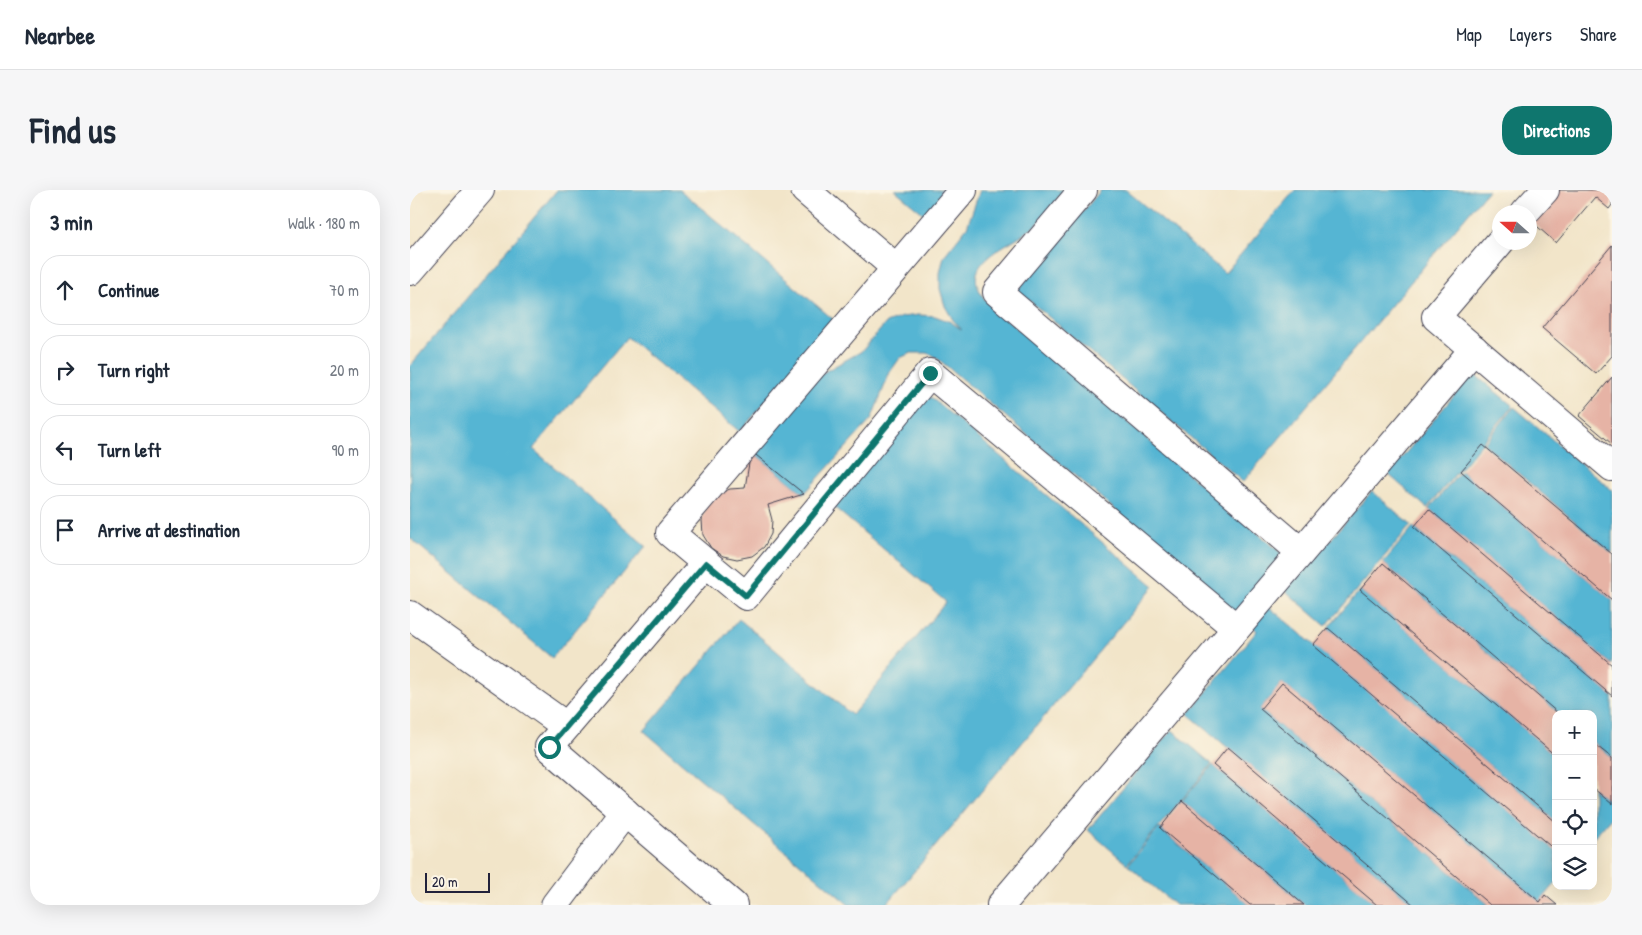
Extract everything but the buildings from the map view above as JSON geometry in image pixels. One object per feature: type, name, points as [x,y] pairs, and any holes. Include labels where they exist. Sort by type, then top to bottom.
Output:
[{"type":"lane","points":[[410,272],[480,190]]},
{"type":"lane","points":[[805,190],[896,268]]},
{"type":"lane","points":[[963,190],[670,533],[746,596],[930,373],[1236,628]]},
{"type":"lane","points":[[1083,190],[997,292],[1301,552]]},
{"type":"lane","points":[[1531,205],[1544,190]]},
{"type":"lane","points":[[1493,250],[1436,317],[1612,467]]},
{"type":"lane","points":[[1001,905],[1474,349]]},
{"type":"lane","points":[[706,563],[549,747],[733,905]]},
{"type":"lane","points":[[410,615],[566,726]]},
{"type":"lane","points":[[555,905],[625,812]]},
{"type":"water","points":[[557,190],[680,190],[834,320],[740,432],[627,337],[533,449],[646,546],[552,658],[410,538],[410,366]]},
{"type":"water","points":[[895,190],[954,190],[930,219]]},
{"type":"water","points":[[980,190],[1064,190],[1039,223],[987,258],[979,268],[976,278],[980,291],[991,306],[1287,558],[1238,615],[933,355],[911,353],[900,358],[890,372],[871,420],[804,494],[751,451],[817,376],[862,351],[886,323],[902,317],[918,315],[935,316],[951,322],[962,330],[953,320],[945,306],[940,289],[940,273],[944,256],[967,227]]},
{"type":"water","points":[[1101,190],[1126,190],[1225,273],[1295,190],[1488,190],[1243,482],[1017,290]]},
{"type":"water","points":[[1473,373],[1513,406],[1427,508],[1388,474]]},
{"type":"water","points":[[928,395],[1154,586],[886,905],[849,905],[644,731],[739,619],[852,715],[946,602],[834,507]]},
{"type":"water","points":[[1514,407],[1612,490],[1612,553],[1484,444]]},
{"type":"water","points":[[1461,471],[1612,600],[1612,665],[1429,509]]},
{"type":"water","points":[[1372,491],[1411,525],[1326,626],[1281,587],[1298,567],[1304,571]]},
{"type":"water","points":[[1413,527],[1612,696],[1612,758],[1597,745],[1597,710],[1555,710],[1383,563]]},
{"type":"water","points":[[1360,590],[1552,753],[1552,819],[1328,628]]},
{"type":"water","points":[[1268,606],[1552,848],[1552,888],[1540,902],[1282,683],[1260,709],[1489,905],[1414,905],[1188,714],[1257,631],[1251,625]]},
{"type":"water","points":[[1172,730],[1212,764],[1127,864],[1088,830]]},
{"type":"water","points":[[1213,765],[1377,905],[1304,905],[1182,801]]},
{"type":"water","points":[[1597,791],[1612,804],[1612,816],[1597,833]]},
{"type":"water","points":[[1159,828],[1250,905],[1175,905],[1128,865]]},
{"type":"route","points":[[549,747],[706,563],[746,596],[930,373]]}]
